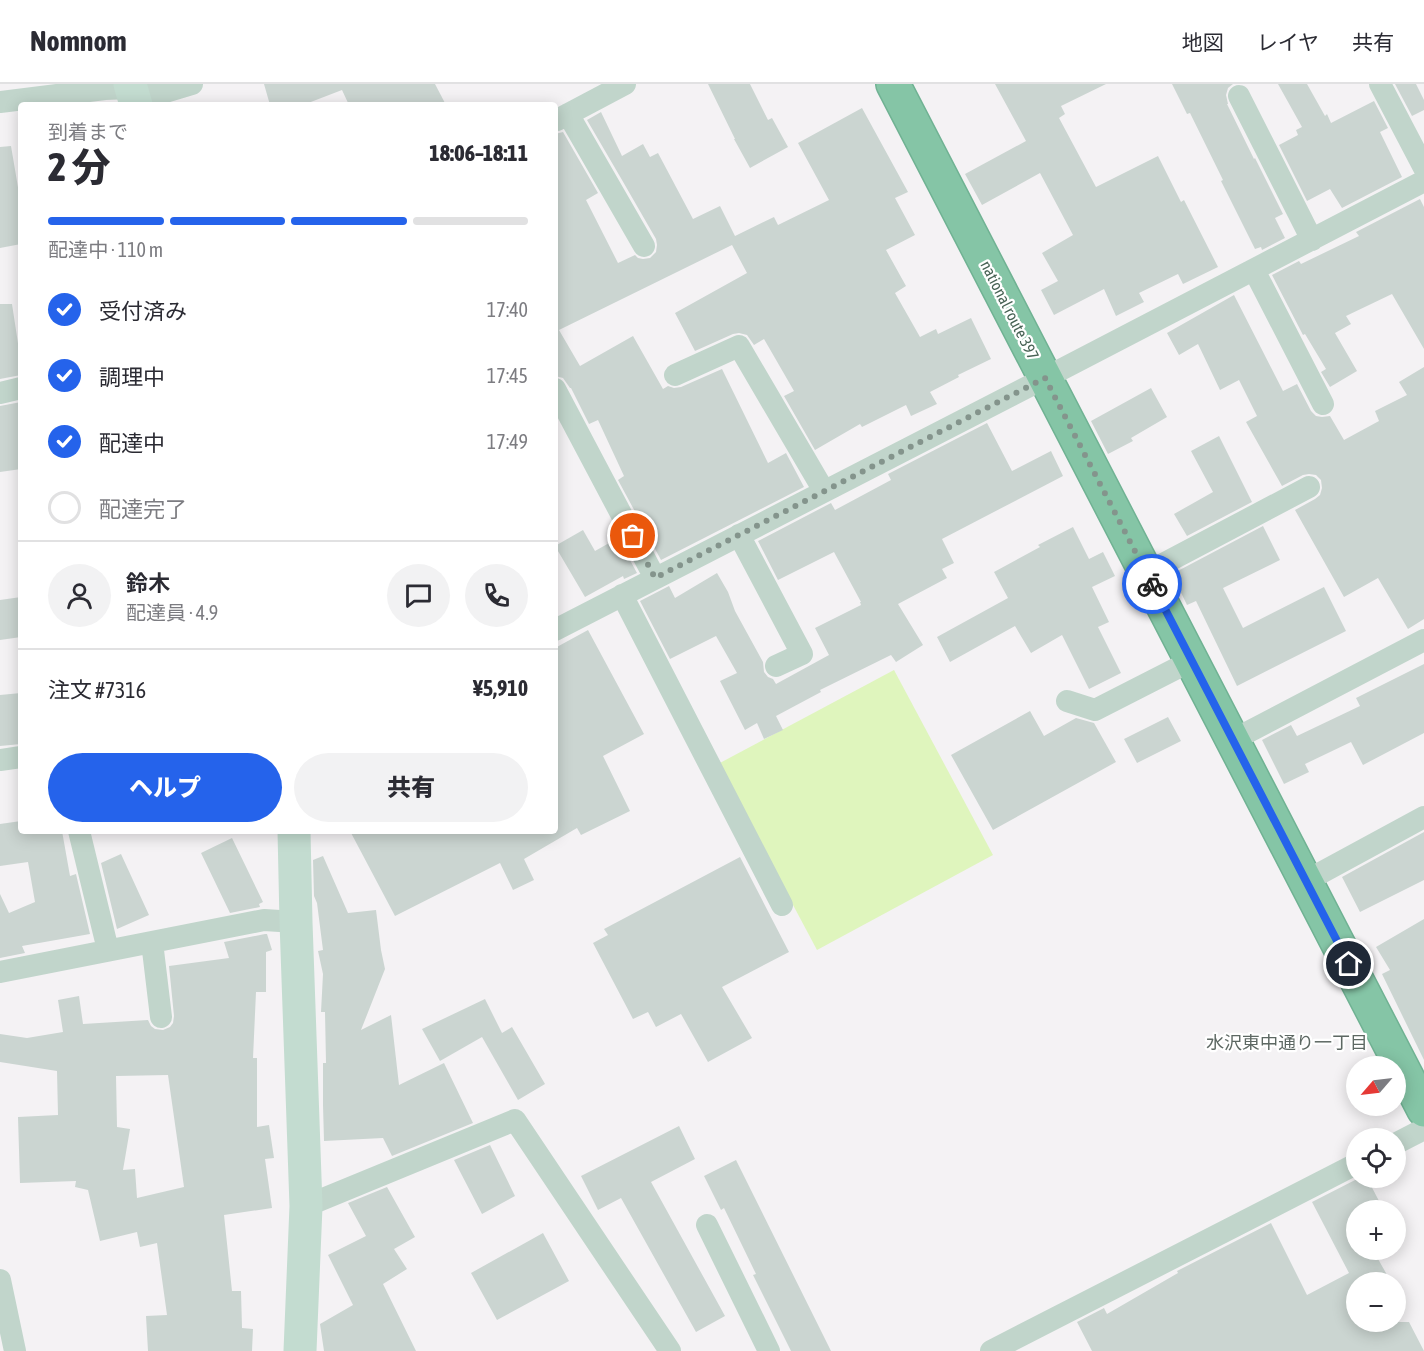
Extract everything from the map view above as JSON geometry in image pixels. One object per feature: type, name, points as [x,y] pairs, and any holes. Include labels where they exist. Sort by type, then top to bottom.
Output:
[{"type":"highway","name":"national route 397","points":[[893,84],[1424,1110]]},
{"type":"street","points":[[0,102],[105,89],[152,96],[192,84]]},
{"type":"street","points":[[625,84],[562,117],[644,246]]},
{"type":"street","points":[[558,628],[1312,240],[1423,180],[1380,84]]},
{"type":"street","points":[[1239,96],[1312,240]]},
{"type":"street","points":[[1254,270],[1323,404]]},
{"type":"street","points":[[675,375],[739,346],[824,491]]},
{"type":"street","points":[[0,393],[18,389]]},
{"type":"street","points":[[558,395],[655,578]]},
{"type":"street","points":[[1146,573],[1309,488]]},
{"type":"street","points":[[740,535],[802,654],[776,666]]},
{"type":"street","points":[[622,595],[782,905]]},
{"type":"street","points":[[1233,740],[1424,640]]},
{"type":"street","points":[[1067,701],[1095,710],[1191,661]]},
{"type":"street","points":[[0,760],[18,757]]},
{"type":"street","points":[[1306,881],[1424,817]]},
{"type":"street","points":[[80,834],[108,950]]},
{"type":"street","points":[[294,834],[306,1206],[300,1351]]},
{"type":"street","points":[[0,972],[264,920],[296,922]]},
{"type":"street","points":[[152,942],[161,1017]]},
{"type":"street","points":[[306,1206],[515,1120],[670,1351]]},
{"type":"street","points":[[1406,1138],[1424,1129]]},
{"type":"street","points":[[991,1351],[1346,1169]]},
{"type":"street","points":[[707,1225],[769,1351]]},
{"type":"street","points":[[0,1280],[15,1351]]},
{"type":"green space","points":[[894,670],[993,855],[817,950],[718,764]]},
{"type":"building","points":[[264,84],[435,84],[444,102],[348,102],[342,90],[311,102],[269,102]]},
{"type":"building","points":[[708,84],[750,84],[768,120],[772,118],[788,147],[750,168]]},
{"type":"building","points":[[995,84],[1106,84],[1061,106],[1065,114],[1059,118],[1096,187],[1158,156],[1181,202],[1184,200],[1218,267],[1183,284],[1178,274],[1139,293],[1144,302],[1116,316],[1104,289],[1054,315],[1041,290],[1058,281],[1042,253],[1073,235],[1040,173],[982,205],[965,174],[1026,141]]},
{"type":"building","points":[[1172,84],[1233,84],[1228,88],[1227,104],[1283,214],[1275,218],[1285,238],[1262,250],[1261,247],[1255,249],[1190,113],[1187,114]]},
{"type":"building","points":[[1278,84],[1307,84],[1331,123],[1374,101],[1388,128],[1380,132],[1402,177],[1342,208],[1330,189],[1307,201],[1279,145],[1298,135],[1296,130],[1302,127]]},
{"type":"building","points":[[1395,84],[1416,84],[1424,100],[1424,110],[1412,116]]},
{"type":"building","points":[[862,108],[908,192],[895,198],[915,235],[886,250],[906,286],[895,293],[920,337],[936,329],[938,334],[971,318],[991,359],[930,392],[937,404],[911,416],[906,405],[862,427],[860,424],[815,450],[784,396],[794,391],[764,339],[754,345],[747,335],[733,334],[695,351],[675,313],[747,273],[732,245],[559,330],[580,366],[633,336],[663,389],[668,386],[681,387],[722,369],[768,463],[786,453],[804,487],[661,560],[618,480],[624,476],[598,420],[589,424],[571,388],[563,378],[558,377],[558,133],[563,132],[598,193],[586,200],[618,263],[635,255],[643,259],[650,258],[656,252],[656,239],[587,120],[601,112],[622,156],[643,144],[650,157],[658,153],[693,219],[720,206],[735,236],[774,217],[778,225],[829,200],[798,143]]},
{"type":"building","points":[[11,146],[18,187],[18,245],[0,248],[0,147]]},
{"type":"building","points":[[1420,199],[1424,207],[1424,349],[1392,294],[1346,316],[1351,324],[1335,333],[1357,371],[1330,387],[1321,372],[1326,369],[1305,334],[1303,335],[1272,275],[1299,261],[1301,264],[1359,236],[1356,232]]},
{"type":"building","points":[[1234,295],[1283,391],[1297,384],[1311,411],[1316,416],[1330,416],[1344,440],[1379,421],[1375,411],[1407,395],[1399,382],[1424,367],[1424,619],[1408,629],[1378,578],[1344,597],[1295,510],[1320,495],[1321,480],[1316,475],[1309,474],[1282,486],[1246,422],[1257,416],[1239,380],[1220,390],[1198,344],[1179,355],[1167,333]]},
{"type":"building","points":[[0,304],[12,304],[18,343],[18,376],[0,379]]},
{"type":"building","points":[[1151,388],[1167,417],[1131,438],[1133,441],[1108,454],[1091,421]]},
{"type":"building","points":[[18,403],[18,469],[0,472],[0,406]]},
{"type":"building","points":[[987,423],[1012,471],[1051,451],[1063,476],[942,539],[954,563],[942,569],[947,578],[898,604],[923,645],[896,662],[891,655],[820,690],[821,692],[776,716],[783,730],[764,739],[757,723],[745,730],[720,681],[737,673],[716,636],[670,659],[640,601],[669,586],[675,598],[717,573],[763,662],[764,672],[776,684],[829,655],[815,628],[861,605],[834,552],[778,580],[758,541],[831,503],[835,510],[891,480],[888,474]]},
{"type":"building","points":[[1219,436],[1252,502],[1187,536],[1174,514],[1213,492],[1191,451]]},
{"type":"building","points":[[1263,526],[1280,560],[1223,588],[1243,628],[1324,587],[1346,631],[1237,686],[1196,601],[1187,605],[1172,574]]},
{"type":"building","points":[[1073,527],[1089,559],[1103,552],[1115,576],[1092,587],[1109,622],[1098,627],[1121,673],[1089,689],[1062,635],[1031,653],[1015,626],[950,662],[937,637],[1008,598],[994,572]]},
{"type":"building","points":[[583,530],[595,551],[618,538],[637,573],[624,579],[623,576],[585,597],[558,551],[558,544]]},
{"type":"building","points":[[18,597],[18,637],[0,640],[0,600]]},
{"type":"building","points":[[588,630],[644,734],[603,756],[630,811],[581,835],[577,828],[524,859],[534,880],[513,890],[500,863],[395,916],[352,834],[558,834],[558,646]]},
{"type":"building","points":[[1424,664],[1424,733],[1363,765],[1351,742],[1305,764],[1309,772],[1284,784],[1262,740],[1291,725],[1297,736],[1360,706],[1356,698]]},
{"type":"building","points":[[18,693],[18,744],[0,746],[0,695]]},
{"type":"building","points":[[1030,711],[1044,736],[1076,718],[1094,723],[1116,762],[993,830],[951,755]]},
{"type":"building","points":[[1168,717],[1181,741],[1137,763],[1124,739]]},
{"type":"building","points":[[18,821],[18,834],[63,834],[70,876],[76,874],[90,934],[22,946],[25,953],[0,958],[0,894],[9,913],[35,902],[28,862],[0,866],[0,824]]},
{"type":"building","points":[[1424,832],[1424,880],[1360,912],[1342,877]]},
{"type":"building","points":[[232,838],[263,902],[259,904],[260,907],[230,913],[201,853]]},
{"type":"building","points":[[121,854],[149,915],[117,929],[101,863]]},
{"type":"building","points":[[323,856],[348,913],[376,910],[385,969],[361,1030],[391,1015],[399,1085],[444,1063],[473,1123],[392,1156],[383,1138],[324,1141],[325,1012],[321,1012],[323,974],[318,951],[323,950],[317,903],[314,896],[313,860]]},
{"type":"building","points":[[740,857],[789,952],[722,987],[752,1038],[708,1062],[681,1014],[656,1027],[648,1012],[633,1019],[593,943],[608,935],[604,929]]},
{"type":"building","points":[[1424,919],[1424,1060],[1382,974],[1390,970],[1376,947]]},
{"type":"building","points":[[267,934],[272,950],[266,952],[266,992],[256,992],[253,1058],[257,1058],[257,1127],[269,1125],[274,1158],[265,1159],[272,1208],[224,1215],[232,1291],[241,1291],[242,1328],[253,1329],[252,1351],[148,1351],[146,1316],[167,1315],[157,1243],[140,1247],[137,1232],[100,1241],[88,1190],[75,1187],[76,1181],[20,1183],[18,1117],[58,1115],[57,1071],[0,1062],[0,1034],[27,1038],[63,1032],[58,1000],[79,996],[83,1024],[148,1020],[155,1029],[163,1030],[170,1027],[174,1016],[169,966],[229,958],[224,942]],"holes":[[[168,1075],[184,1187],[137,1198],[135,1169],[123,1170],[130,1129],[117,1127],[116,1076]]]},
{"type":"building","points":[[485,999],[502,1033],[512,1027],[545,1084],[518,1100],[482,1037],[440,1061],[422,1029]]},
{"type":"building","points":[[679,1126],[695,1159],[651,1182],[725,1316],[696,1332],[621,1198],[598,1210],[581,1176]]},
{"type":"building","points":[[490,1145],[515,1196],[482,1214],[454,1160]]},
{"type":"building","points":[[736,1160],[831,1351],[791,1351],[753,1275],[756,1274],[724,1208],[721,1210],[704,1176]]},
{"type":"building","points":[[1346,1185],[1346,1188],[1372,1188],[1378,1200],[1346,1200],[1346,1260],[1379,1260],[1385,1272],[1348,1272],[1312,1202]]},
{"type":"building","points":[[387,1187],[415,1237],[394,1249],[407,1269],[383,1284],[416,1351],[324,1351],[320,1324],[353,1305],[328,1255],[366,1236],[348,1203]]},
{"type":"building","points":[[1271,1223],[1307,1295],[1346,1275],[1346,1332],[1406,1332],[1406,1322],[1409,1322],[1424,1351],[1092,1351],[1077,1322],[1104,1308],[1107,1314],[1178,1273],[1177,1271]]},
{"type":"building","points":[[543,1233],[569,1281],[497,1320],[471,1273]]},
{"type":"way so far","points":[[633,536],[655,578],[1045,378],[1152,584]]},
{"type":"district","name":"水沢東中通り一丁目","points":[[1287,1042]]},
{"type":"route","points":[[1152,584],[1349,964]]}]
